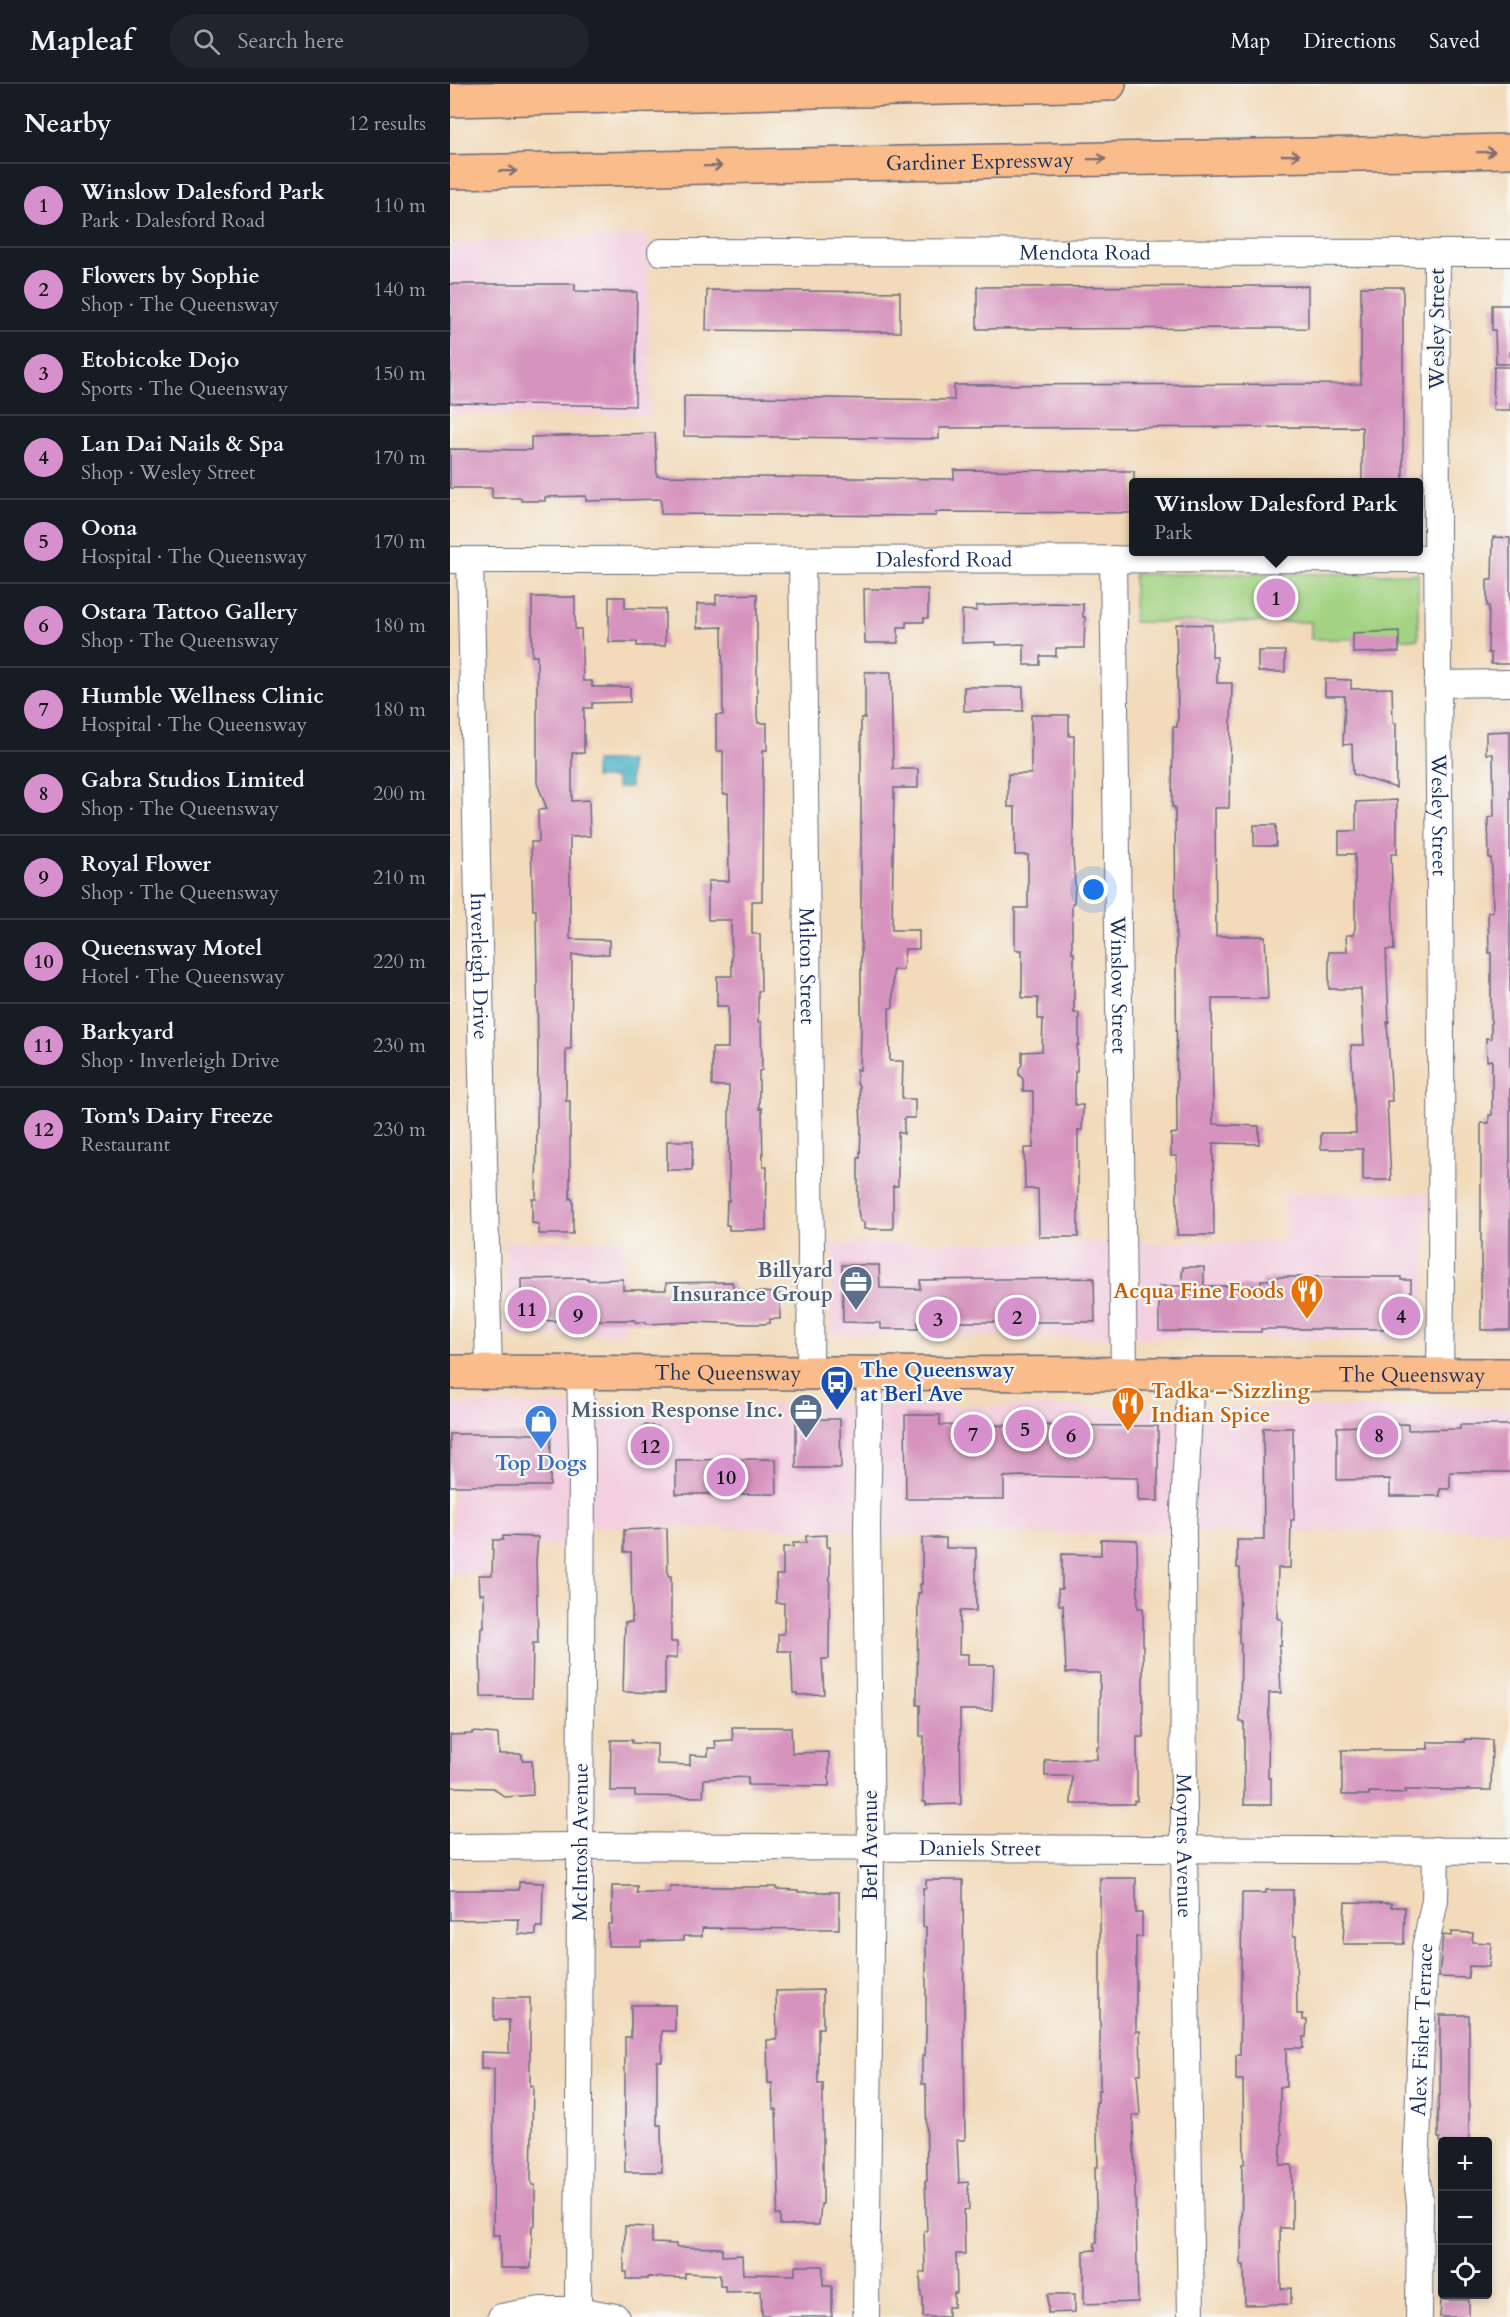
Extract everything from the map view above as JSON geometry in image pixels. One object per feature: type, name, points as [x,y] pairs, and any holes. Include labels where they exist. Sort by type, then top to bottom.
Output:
[{"type":"main road","points":[[450,100],[1110,84]]},
{"type":"main road","name":"Gardiner Expressway","points":[[450,172],[1510,151]]},
{"type":"main road","name":"The Queensway","points":[[450,1372],[1510,1375]]},
{"type":"street","name":"Mendota Road","points":[[661,252],[1510,253]]},
{"type":"street","name":"Wesley Street","points":[[1437,254],[1440,1375]]},
{"type":"street","name":"Winslow Street","points":[[1113,559],[1124,1374]]},
{"type":"street","name":"Dalesford Road","points":[[460,560],[1437,559]]},
{"type":"street","name":"Inverleigh Drive","points":[[460,560],[489,1373]]},
{"type":"street","name":"Milton Street","points":[[802,560],[811,1246],[810,1373]]},
{"type":"street","points":[[1437,684],[1510,683]]},
{"type":"street","name":"Berl Avenue","points":[[866,2317],[871,1847],[867,1527],[870,1373]]},
{"type":"street","name":"McIntosh Avenue","points":[[578,2310],[582,1452],[580,1374]]},
{"type":"street","name":"Moynes Avenue","points":[[1191,1375],[1184,1528],[1184,1849],[1191,2317]]},
{"type":"street","name":"Daniels Street","points":[[450,1847],[1510,1851]]},
{"type":"street","name":"Alex Fisher Terrace","points":[[1419,2317],[1420,2204],[1416,2171],[1425,1948],[1435,1900],[1436,1850]]},
{"type":"street","points":[[501,2317],[540,2310],[578,2310],[616,2317]]},
{"type":"shaded area","points":[[648,235],[651,415],[450,414],[450,243]]},
{"type":"shaded area","points":[[1284,1192],[1428,1194],[1423,1340],[830,1335],[832,1243],[1284,1242]]},
{"type":"shaded area","points":[[623,1239],[624,1334],[507,1336],[505,1242]]},
{"type":"shaded area","points":[[452,1404],[1510,1408],[1510,1530],[884,1536],[845,1530],[565,1526],[563,1547],[487,1542],[486,1574],[450,1574],[450,1528],[453,1528]]},
{"type":"green space","points":[[1134,574],[1418,574],[1418,639],[1311,639],[1311,622],[1134,622]]},
{"type":"water","points":[[595,761],[630,761],[630,788],[617,788],[615,778],[595,778]]},
{"type":"building","points":[[450,284],[575,284],[575,291],[637,292],[635,406],[450,403]]},
{"type":"building","points":[[1308,286],[1308,328],[977,329],[977,287]]},
{"type":"building","points":[[1361,287],[1403,287],[1403,478],[1362,478],[1362,427],[939,428],[939,439],[684,436],[684,396],[954,400],[954,385],[1361,384]]},
{"type":"building","points":[[707,290],[900,292],[900,332],[706,330]]},
{"type":"building","points":[[1492,305],[1510,305],[1510,364],[1496,364]]},
{"type":"building","points":[[1494,367],[1510,367],[1510,410],[1493,410]]},
{"type":"building","points":[[655,433],[657,476],[954,479],[954,470],[1134,471],[1134,478],[1129,478],[1129,513],[936,512],[936,516],[661,514],[661,499],[586,501],[586,496],[545,497],[545,501],[521,501],[521,498],[492,498],[492,488],[450,488],[450,449],[531,450],[531,437]]},
{"type":"building","points":[[1493,537],[1510,538],[1510,664],[1491,664],[1491,653],[1488,653],[1487,580],[1492,580]]},
{"type":"building","points":[[864,589],[928,589],[928,618],[924,618],[924,622],[906,622],[906,627],[898,627],[898,643],[865,643]]},
{"type":"building","points":[[757,594],[757,715],[758,723],[767,723],[767,750],[763,750],[762,901],[752,901],[752,934],[760,934],[761,991],[758,991],[758,1022],[761,1022],[762,1070],[759,1071],[759,1109],[762,1108],[763,1167],[767,1167],[766,1230],[729,1230],[729,1225],[726,1225],[727,1201],[729,1201],[729,1086],[712,1086],[712,1048],[728,1048],[728,1006],[717,1006],[717,976],[732,976],[731,920],[708,920],[708,881],[729,881],[728,794],[723,794],[723,751],[716,751],[716,715],[723,715],[722,627],[697,628],[697,604],[716,604],[716,595]]},
{"type":"building","points":[[532,597],[575,597],[575,629],[581,629],[583,681],[592,681],[592,687],[630,687],[630,702],[592,703],[592,708],[584,708],[584,753],[572,753],[572,801],[589,800],[590,836],[570,837],[570,939],[609,940],[609,954],[572,955],[571,1049],[566,1049],[566,1101],[570,1101],[570,1199],[573,1199],[573,1234],[539,1234],[539,1224],[532,1223],[532,1199],[536,1199],[538,1056],[536,910],[533,910],[531,842],[539,842],[538,810],[547,809],[537,783],[537,656],[532,656]]},
{"type":"building","points":[[609,597],[625,597],[625,608],[665,609],[665,646],[637,646],[637,642],[609,642]]},
{"type":"building","points":[[1083,604],[1084,648],[1056,648],[1056,656],[1040,656],[1040,665],[1024,665],[1024,644],[962,643],[962,610],[976,611],[976,606]]},
{"type":"building","points":[[1176,624],[1212,625],[1212,657],[1217,657],[1217,683],[1232,683],[1229,808],[1215,808],[1216,936],[1265,936],[1268,999],[1212,999],[1213,1124],[1259,1126],[1259,1144],[1213,1143],[1214,1235],[1177,1235],[1177,1156],[1171,1156],[1171,1134],[1177,1133],[1175,807],[1172,807],[1173,727],[1177,727],[1178,716]]},
{"type":"building","points":[[1399,631],[1399,652],[1353,653],[1353,633]]},
{"type":"building","points":[[1258,651],[1285,651],[1285,672],[1258,672]]},
{"type":"building","points":[[865,672],[891,672],[893,769],[918,769],[918,788],[894,788],[892,930],[919,930],[919,949],[905,949],[903,970],[893,970],[893,1008],[889,1008],[890,1061],[903,1061],[902,1099],[915,1099],[915,1118],[904,1118],[904,1134],[898,1132],[898,1186],[893,1186],[893,1229],[864,1229],[864,1222],[860,1221],[858,1210],[858,1158],[860,1158],[861,1126],[857,1069],[860,1070],[861,1031],[861,718],[865,718]]},
{"type":"building","points":[[1325,679],[1351,680],[1351,689],[1392,688],[1393,723],[1396,723],[1396,788],[1353,774],[1352,744],[1343,745],[1345,696],[1325,696]]},
{"type":"building","points":[[964,687],[1023,687],[1023,711],[964,711]]},
{"type":"building","points":[[1031,715],[1069,715],[1069,736],[1074,736],[1073,856],[1075,884],[1074,903],[1072,903],[1072,953],[1074,953],[1074,1013],[1079,1013],[1075,1105],[1083,1105],[1082,1130],[1078,1130],[1078,1237],[1039,1237],[1038,1189],[1025,1189],[1024,1148],[1033,1148],[1033,1091],[1023,1091],[1023,1079],[1019,1075],[1019,1068],[1022,1065],[1022,1052],[1042,1051],[1043,1019],[1038,1019],[1038,998],[1022,998],[1022,950],[1015,950],[1015,908],[1028,908],[1028,855],[1015,855],[1015,807],[1008,807],[1008,774],[1031,774]]},
{"type":"building","points":[[1510,731],[1510,1330],[1481,1330],[1481,1123],[1489,1123],[1489,1115],[1492,1115],[1492,1060],[1487,1061],[1486,1038],[1491,1039],[1491,953],[1489,953],[1488,912],[1493,912],[1488,818],[1494,816],[1493,754],[1486,754],[1486,732]]},
{"type":"building","points":[[1397,800],[1397,854],[1391,854],[1394,950],[1386,950],[1389,1022],[1387,1022],[1392,1101],[1387,1101],[1391,1180],[1363,1180],[1363,1149],[1321,1149],[1321,1133],[1356,1133],[1351,1045],[1364,1045],[1361,989],[1329,989],[1329,952],[1347,952],[1346,935],[1353,935],[1355,929],[1355,854],[1339,854],[1339,831],[1356,831],[1356,802]]},
{"type":"building","points":[[1254,825],[1276,825],[1276,846],[1254,846]]},
{"type":"building","points":[[667,1141],[693,1141],[692,1170],[667,1170]]},
{"type":"building","points":[[842,1265],[879,1265],[880,1288],[920,1289],[920,1280],[1094,1278],[1095,1322],[918,1322],[918,1329],[881,1329],[881,1323],[843,1322]]},
{"type":"building","points":[[1183,1267],[1204,1267],[1204,1286],[1261,1286],[1261,1280],[1270,1280],[1271,1277],[1401,1277],[1401,1280],[1411,1280],[1411,1329],[1261,1329],[1261,1332],[1159,1331],[1159,1286],[1181,1286]]},
{"type":"building","points":[[588,1278],[588,1280],[623,1279],[623,1290],[666,1290],[666,1283],[732,1282],[734,1289],[738,1289],[738,1292],[780,1294],[780,1319],[770,1319],[770,1323],[765,1324],[692,1322],[646,1324],[646,1322],[635,1322],[635,1320],[522,1321],[521,1279]]},
{"type":"building","points":[[905,1415],[940,1415],[940,1425],[1158,1426],[1158,1501],[1138,1501],[1138,1478],[1021,1476],[1004,1477],[1004,1499],[906,1499]]},
{"type":"building","points":[[796,1419],[840,1419],[841,1468],[796,1468]]},
{"type":"building","points":[[1408,1424],[1408,1430],[1460,1429],[1460,1425],[1510,1425],[1510,1472],[1450,1472],[1450,1489],[1440,1489],[1440,1496],[1390,1496],[1390,1479],[1337,1480],[1337,1427]]},
{"type":"building","points":[[644,1425],[658,1427],[663,1433],[664,1459],[636,1459],[636,1438]]},
{"type":"building","points":[[1263,1428],[1293,1428],[1294,1520],[1291,1520],[1290,1568],[1278,1568],[1277,1618],[1282,1620],[1281,1646],[1279,1645],[1281,1693],[1269,1693],[1268,1778],[1271,1778],[1271,1805],[1244,1805],[1244,1722],[1240,1722],[1240,1568],[1237,1568],[1237,1540],[1264,1540]]},
{"type":"building","points":[[450,1434],[551,1434],[550,1486],[450,1486]]},
{"type":"building","points":[[776,1459],[777,1494],[676,1494],[676,1460]]},
{"type":"building","points":[[667,1528],[668,1576],[671,1576],[671,1642],[677,1642],[677,1658],[665,1658],[665,1693],[623,1692],[625,1622],[632,1622],[631,1552],[624,1552],[624,1530]]},
{"type":"building","points":[[827,1535],[827,1547],[830,1547],[829,1659],[822,1659],[824,1694],[797,1695],[793,1693],[791,1651],[778,1651],[778,1634],[784,1634],[784,1603],[776,1603],[776,1575],[783,1575],[783,1547],[793,1547],[793,1543],[806,1543],[806,1536]]},
{"type":"building","points":[[503,1536],[538,1537],[536,1561],[538,1643],[533,1643],[532,1698],[481,1697],[480,1649],[481,1628],[484,1628],[484,1594],[480,1594],[479,1575],[492,1575],[493,1540],[503,1540]]},
{"type":"building","points":[[922,1538],[946,1538],[946,1548],[976,1548],[976,1611],[960,1611],[959,1654],[968,1654],[968,1665],[994,1665],[992,1710],[960,1710],[961,1804],[926,1805],[926,1802],[923,1802],[924,1736],[920,1736],[920,1705],[917,1705],[918,1593],[921,1593],[920,1584],[922,1584]]},
{"type":"building","points":[[1101,1539],[1137,1540],[1138,1608],[1143,1608],[1143,1737],[1137,1737],[1137,1801],[1134,1801],[1134,1804],[1071,1804],[1072,1776],[1045,1776],[1045,1760],[1097,1759],[1100,1673],[1066,1673],[1063,1605],[1059,1605],[1058,1589],[1062,1589],[1062,1554],[1101,1555]]},
{"type":"building","points":[[732,1727],[791,1727],[792,1753],[829,1752],[829,1786],[748,1785],[748,1777],[704,1779],[703,1797],[635,1796],[635,1791],[610,1791],[611,1740],[632,1740],[632,1743],[657,1744],[657,1764],[690,1765],[690,1755],[708,1756],[708,1748],[716,1748],[715,1741],[733,1740]]},
{"type":"building","points":[[473,1732],[498,1734],[499,1754],[522,1754],[522,1760],[532,1760],[533,1795],[505,1797],[493,1788],[450,1787],[450,1735],[472,1734]]},
{"type":"building","points":[[1465,1739],[1492,1740],[1491,1790],[1405,1790],[1405,1793],[1369,1792],[1369,1795],[1342,1795],[1342,1750],[1418,1750],[1428,1749],[1428,1742],[1465,1742]]},
{"type":"building","points":[[1100,1878],[1136,1878],[1136,1913],[1142,1913],[1142,1937],[1136,1937],[1136,2031],[1140,2031],[1141,2074],[1137,2074],[1140,2115],[1133,2115],[1138,2302],[1084,2304],[1084,2251],[1095,2250],[1094,2243],[1097,2243],[1095,2167],[1098,2167],[1096,2102],[1098,2102],[1098,2090],[1100,2090]]},
{"type":"building","points":[[926,1880],[963,1880],[965,2140],[957,2140],[959,2183],[968,2182],[969,2210],[964,2210],[965,2254],[956,2254],[957,2293],[954,2293],[954,2307],[948,2307],[948,2317],[923,2317],[923,2297],[921,2297],[920,2272],[925,2272],[924,2231],[927,2231],[926,2084],[922,2084],[922,2056],[925,2056],[926,2036],[926,1927],[923,1927],[923,1888],[926,1888]]},
{"type":"building","points":[[519,1882],[543,1883],[542,1927],[536,1927],[536,1935],[518,1934],[519,1919],[450,1920],[450,1890],[519,1890]]},
{"type":"building","points":[[612,1886],[637,1886],[637,1893],[670,1893],[670,1887],[776,1887],[776,1889],[798,1890],[798,1892],[839,1892],[839,1929],[702,1928],[702,1936],[684,1936],[684,1940],[641,1941],[641,1946],[608,1946],[608,1924],[612,1924]]},
{"type":"building","points":[[1266,1890],[1293,1890],[1297,2014],[1303,2014],[1303,2020],[1307,2020],[1303,2048],[1286,2048],[1286,2087],[1280,2087],[1282,2133],[1280,2165],[1292,2165],[1292,2228],[1280,2228],[1281,2289],[1291,2288],[1291,2304],[1245,2305],[1244,2265],[1241,2265],[1242,2164],[1244,2164],[1243,2080],[1236,2080],[1236,2055],[1240,2055],[1242,1893],[1266,1893]]},
{"type":"building","points":[[1345,1902],[1391,1903],[1391,1907],[1405,1907],[1404,1944],[1343,1944]]},
{"type":"building","points":[[1451,1932],[1473,1933],[1472,1942],[1491,1943],[1489,1967],[1469,1966],[1468,1978],[1439,1977],[1443,1935],[1451,1936]]},
{"type":"building","points":[[823,1990],[823,2028],[818,2028],[818,2084],[823,2084],[823,2204],[821,2204],[819,2225],[780,2225],[780,2215],[776,2215],[779,2194],[776,2109],[773,2109],[772,2083],[768,2083],[767,2040],[777,2040],[776,1991]]},
{"type":"building","points":[[494,1998],[530,1998],[530,2086],[533,2086],[531,2180],[532,2185],[535,2185],[535,2225],[532,2226],[531,2268],[500,2268],[500,2235],[493,2235],[494,2069],[481,2069],[481,2052],[509,2053],[509,2020],[494,2020]]},
{"type":"building","points":[[631,2005],[675,2005],[675,2031],[662,2031],[662,2061],[657,2061],[657,2125],[661,2125],[662,2172],[625,2172],[625,2037],[631,2037]]},
{"type":"building","points":[[1440,2015],[1469,2015],[1469,2137],[1438,2137],[1438,2095],[1440,2095]]},
{"type":"building","points":[[625,2226],[652,2227],[652,2243],[676,2244],[676,2247],[722,2248],[722,2256],[742,2255],[743,2274],[795,2275],[795,2266],[823,2266],[823,2286],[832,2286],[832,2317],[762,2315],[761,2291],[725,2292],[725,2286],[720,2286],[720,2275],[685,2273],[685,2278],[626,2279],[627,2272],[624,2272]]},
{"type":"building","points":[[1048,2294],[1075,2294],[1075,2312],[1048,2313]]},
{"type":"building","points":[[1441,2300],[1469,2300],[1469,2317],[1440,2317]]},
{"type":"place","name":"Winslow Dalesford Park","points":[[1276,598]]},
{"type":"place","name":"Barkyard","points":[[527,1309]]},
{"type":"place","name":"Billyard Insurance Group","points":[[856,1311]]},
{"type":"place","name":"Royal Flower","points":[[578,1315]]},
{"type":"place","name":"Lan Dai Nails & Spa","points":[[1401,1316]]},
{"type":"place","name":"Flowers by Sophie","points":[[1017,1317]]},
{"type":"place","name":"Etobicoke Dojo","points":[[938,1319]]},
{"type":"place","name":"Acqua Fine Foods","points":[[1307,1320]]},
{"type":"place","name":"The Queensway at Berl Ave","points":[[837,1411]]},
{"type":"place","name":"Oona","points":[[1025,1429]]},
{"type":"place","name":"Tadka – Sizzling Indian Spice","points":[[1128,1432]]},
{"type":"place","name":"Humble Wellness Clinic","points":[[973,1434]]},
{"type":"place","name":"Ostara Tattoo Gallery","points":[[1071,1435]]},
{"type":"place","name":"Gabra Studios Limited","points":[[1379,1435]]},
{"type":"place","name":"Mission Response Inc.","points":[[806,1439]]},
{"type":"place","name":"Tom's Dairy Freeze","points":[[650,1446]]},
{"type":"place","name":"Top Dogs","points":[[541,1450]]},
{"type":"place","name":"Queensway Motel","points":[[726,1477]]}]
